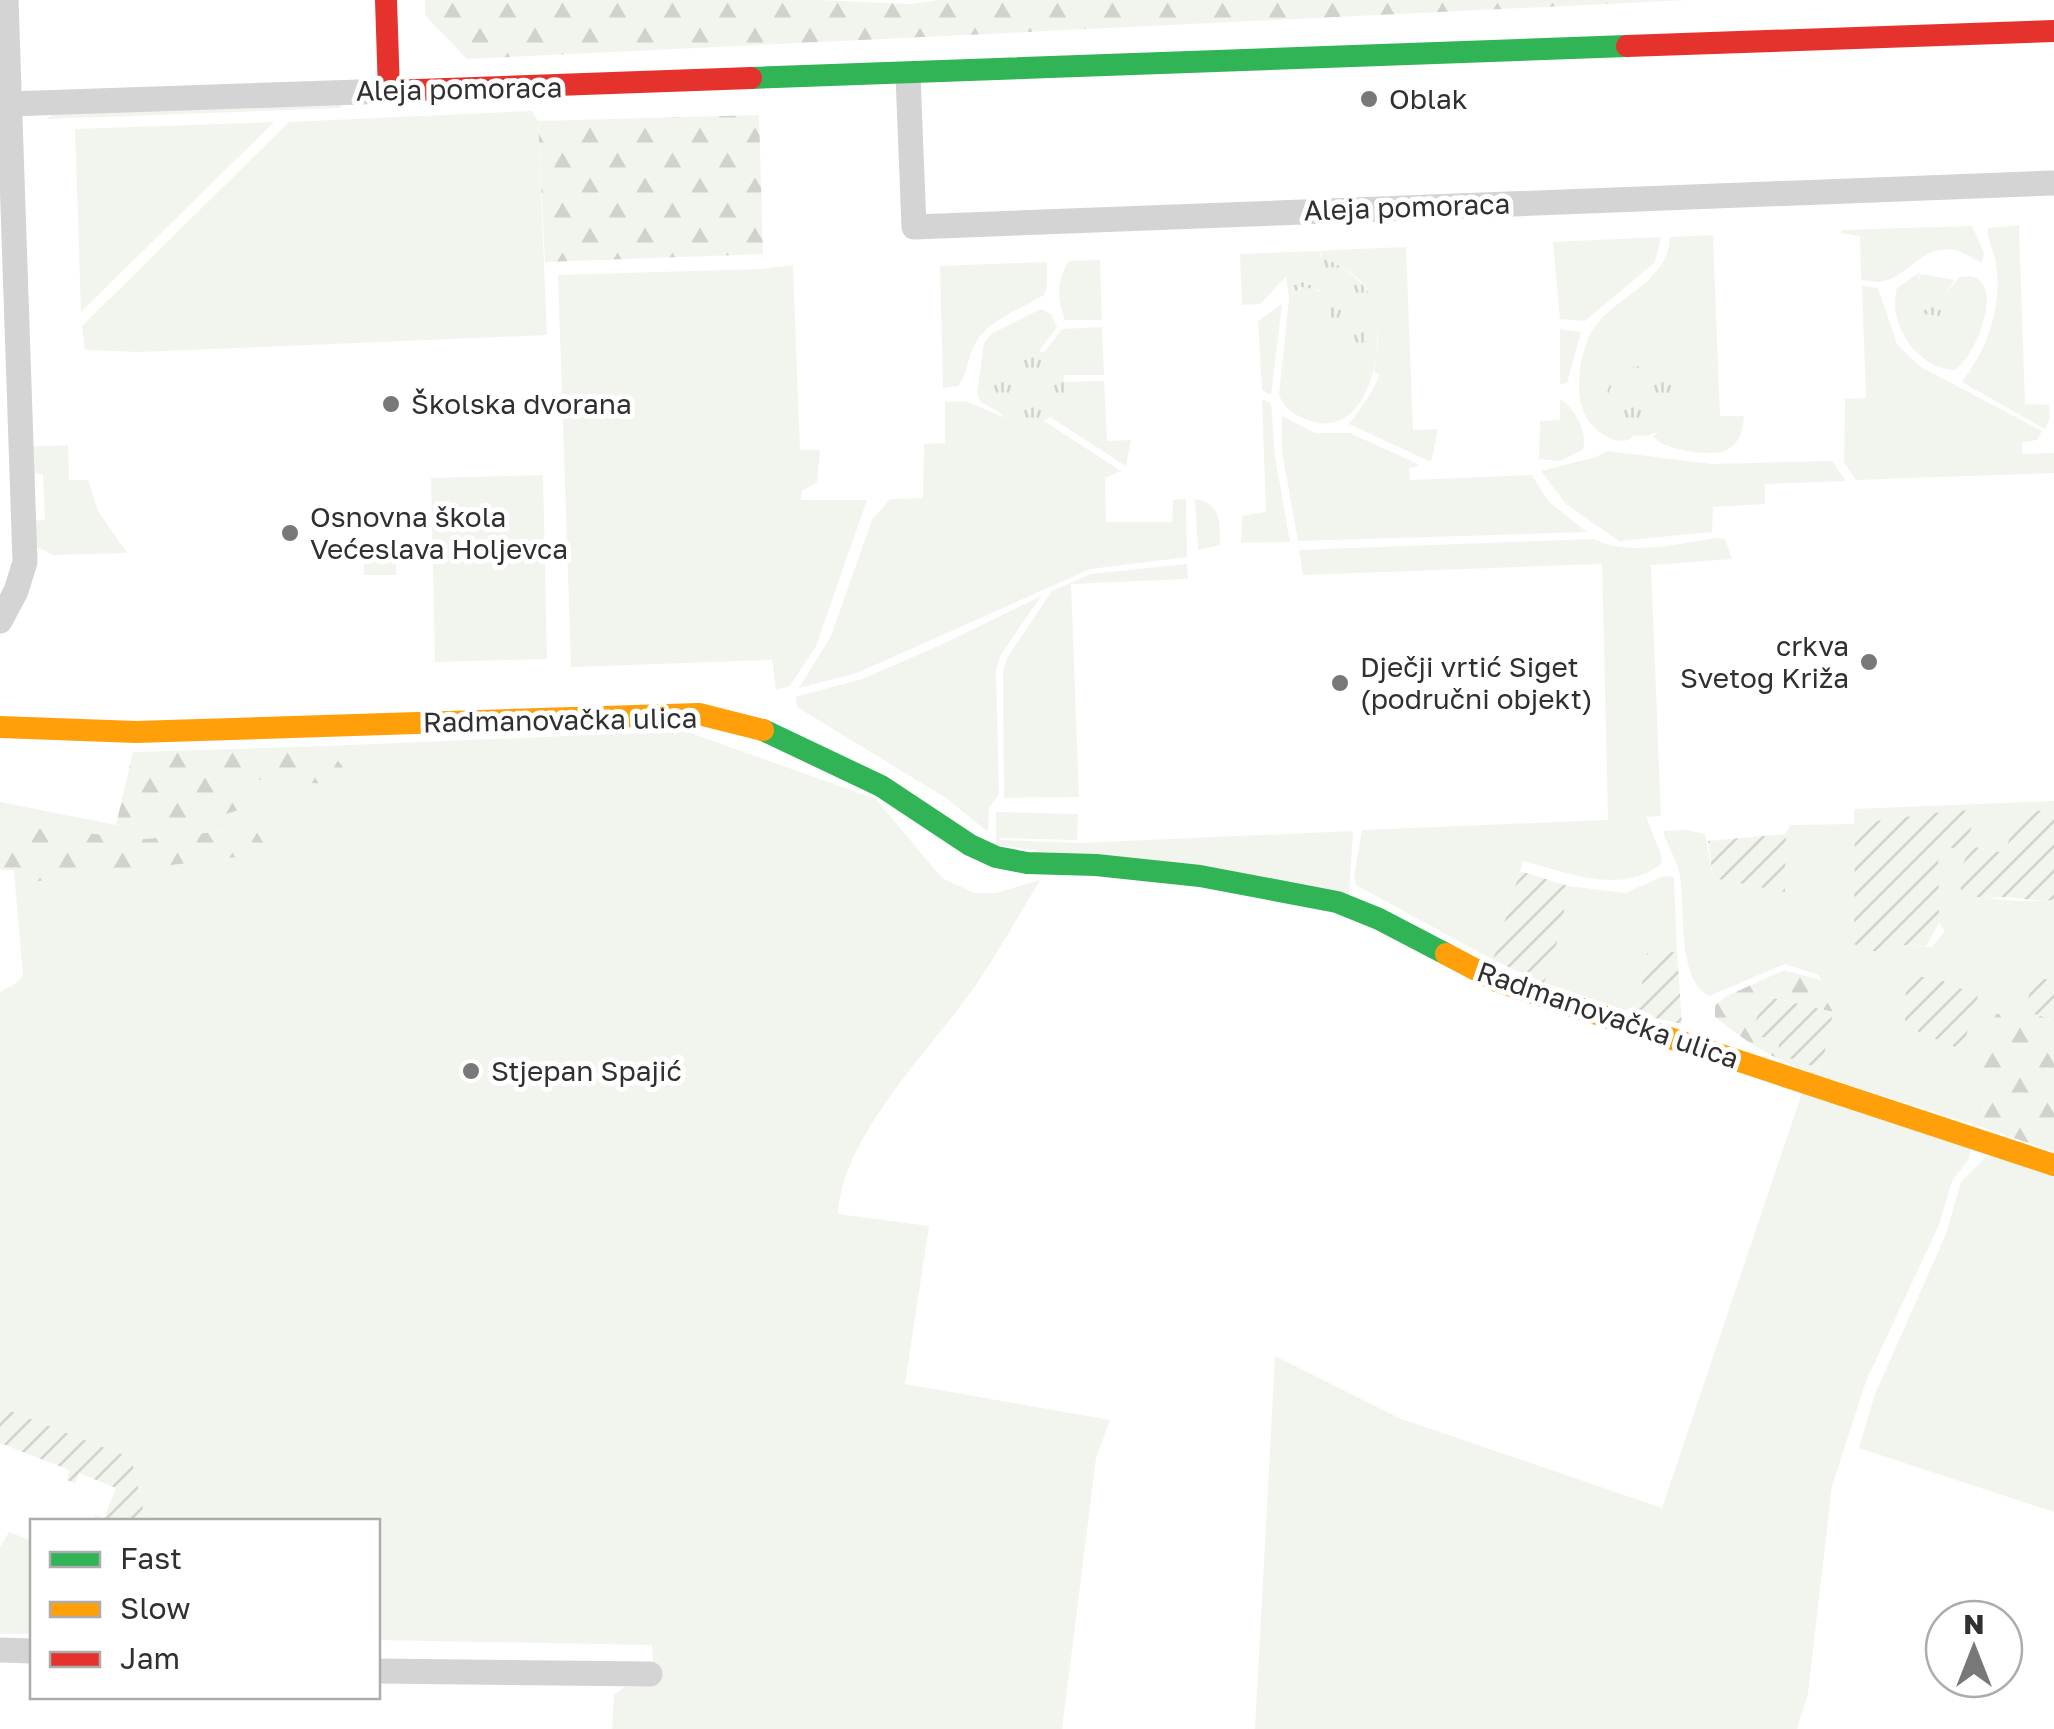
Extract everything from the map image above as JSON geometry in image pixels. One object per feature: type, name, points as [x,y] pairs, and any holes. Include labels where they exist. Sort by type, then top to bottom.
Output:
[{"type":"street","points":[[0,621],[20,582],[25,562],[9,423],[6,0]]},
{"type":"street","points":[[386,0],[390,91]]},
{"type":"street","name":"Aleja pomoraca","points":[[9,104],[2054,31]]},
{"type":"street","name":"Aleja pomoraca","points":[[908,74],[914,228],[2054,184]]},
{"type":"street","name":"Radmanovačka ulica","points":[[0,727],[136,732],[659,715],[713,717],[772,732],[821,754],[996,857],[1027,863],[1096,865],[1200,876],[1338,902],[1379,919],[1497,982],[2054,1164]]},
{"type":"street","points":[[0,1650],[30,1651]]},
{"type":"street","points":[[380,1671],[650,1674]]},
{"type":"green space","points":[[425,0],[817,0],[911,4],[940,0],[1688,0],[467,59],[425,15]]},
{"type":"green space","points":[[341,101],[341,108],[47,119],[52,115]]},
{"type":"green space","points":[[532,111],[538,121],[547,335],[139,352],[85,350],[82,326],[289,122]]},
{"type":"green space","points":[[759,115],[763,254],[545,262],[538,121]]},
{"type":"green space","points":[[274,122],[81,312],[75,129]]},
{"type":"green space","points":[[2019,225],[2025,404],[2049,405],[2050,418],[2045,429],[1962,382],[1986,340],[1995,308],[1997,276],[1988,228]]},
{"type":"green space","points":[[1972,226],[1984,253],[1982,263],[1958,251],[1940,250],[1899,275],[1876,282],[1861,279],[1860,236],[1841,233],[1841,230]]},
{"type":"green space","points":[[1713,235],[1720,416],[1744,416],[1738,440],[1727,450],[1710,453],[1658,441],[1653,436],[1662,429],[1652,368],[1636,368],[1614,382],[1608,392],[1611,416],[1619,427],[1633,435],[1626,440],[1608,437],[1591,424],[1580,400],[1580,367],[1594,328],[1661,266],[1670,237]]},
{"type":"green space","points":[[1661,237],[1655,262],[1585,321],[1560,319],[1553,242]]},
{"type":"green space","points":[[1406,247],[1413,430],[1438,429],[1431,462],[1349,424],[1376,383],[1384,341],[1367,289],[1327,259],[1334,250]]},
{"type":"green space","points":[[1334,250],[1328,260],[1358,280],[1383,323],[1380,375],[1374,372],[1378,339],[1375,318],[1365,319],[1367,343],[1334,345],[1330,312],[1319,290],[1301,287],[1289,298],[1286,277],[1319,259],[1319,251]]},
{"type":"green space","points":[[1319,251],[1321,258],[1286,277],[1260,304],[1242,305],[1240,254]]},
{"type":"green space","points":[[1100,260],[1102,320],[1065,320],[1059,290],[1069,261]]},
{"type":"green space","points":[[1047,262],[1044,295],[985,331],[973,348],[958,386],[943,388],[940,266]]},
{"type":"green space","points":[[793,265],[800,450],[820,450],[817,482],[802,491],[801,500],[867,500],[816,646],[790,686],[776,690],[772,660],[571,667],[558,275]]},
{"type":"green space","points":[[1920,272],[1908,311],[1940,316],[1944,295],[1960,277],[1975,278],[1984,286],[1987,299],[1980,332],[1955,370],[1941,368],[1917,353],[1896,315],[1897,288]]},
{"type":"green space","points":[[1921,274],[1955,280],[1944,295],[1940,316],[1908,312]]},
{"type":"green space","points":[[1304,286],[1321,294],[1332,322],[1375,317],[1376,354],[1366,392],[1343,419],[1327,423],[1294,414],[1279,395],[1289,298]]},
{"type":"green space","points":[[1862,286],[1878,288],[1897,344],[1921,367],[2042,431],[2037,440],[2022,442],[2022,454],[2054,453],[2054,473],[1856,480],[1844,462],[1845,399],[1866,398]]},
{"type":"green space","points":[[1282,304],[1271,395],[1262,390],[1258,321]]},
{"type":"green space","points":[[1041,309],[1051,314],[1057,327],[1039,351],[1026,349],[992,402],[999,412],[981,402],[977,394],[984,343],[991,334]]},
{"type":"green space","points":[[1102,327],[1104,375],[1062,375],[1050,357],[1043,354],[1062,329]]},
{"type":"green space","points":[[1560,329],[1581,332],[1567,383],[1560,384]]},
{"type":"green space","points":[[1027,349],[1054,360],[1065,387],[1054,414],[1027,425],[1000,414],[989,387],[1000,360]]},
{"type":"green space","points":[[1641,366],[1666,376],[1676,401],[1666,426],[1641,436],[1616,426],[1606,401],[1616,376]]},
{"type":"green space","points":[[1104,381],[1107,441],[1131,440],[1126,466],[1050,417],[1065,391],[1064,382]]},
{"type":"green space","points":[[1262,399],[1271,403],[1275,457],[1290,542],[1241,543],[1242,516],[1266,512]]},
{"type":"green space","points":[[1560,399],[1579,421],[1584,435],[1583,450],[1559,461],[1539,459],[1540,421],[1560,420]]},
{"type":"green space","points":[[965,401],[1020,424],[1044,421],[1121,471],[1105,478],[1106,522],[1172,522],[1173,500],[1186,499],[1187,557],[1090,569],[857,673],[799,688],[831,636],[872,520],[890,499],[923,498],[924,444],[945,443],[945,402]]},
{"type":"green space","points":[[1282,416],[1315,433],[1350,433],[1420,465],[1409,468],[1410,480],[1532,475],[1548,501],[1587,532],[1298,541],[1282,452]]},
{"type":"green space","points":[[68,445],[69,480],[88,480],[98,511],[127,553],[54,555],[35,546],[32,521],[45,520],[43,474],[30,473],[25,447]]},
{"type":"green space","points":[[1607,451],[1712,464],[1832,461],[1846,481],[1765,484],[1765,504],[1713,507],[1712,532],[1619,541],[1566,504],[1541,471]]},
{"type":"green space","points":[[543,475],[547,659],[435,662],[431,478]]},
{"type":"green space","points":[[1195,499],[1214,510],[1220,545],[1198,550]]},
{"type":"green space","points":[[1594,539],[1639,548],[1725,539],[1732,559],[1651,565],[1661,816],[1646,817],[1662,857],[1661,864],[1645,874],[1611,880],[1523,861],[1493,960],[1356,885],[1362,830],[1608,820],[1602,564],[1303,575],[1299,550]]},
{"type":"green space","points":[[364,546],[396,546],[396,575],[364,575]]},
{"type":"green space","points":[[1187,564],[1188,579],[1071,584],[1079,797],[1004,798],[1003,672],[1007,658],[1052,591],[1091,574]]},
{"type":"green space","points":[[1041,596],[1000,656],[996,671],[999,794],[989,808],[988,832],[946,798],[797,707],[795,697],[862,679]]},
{"type":"green space","points":[[685,731],[876,799],[942,878],[974,893],[996,893],[1040,880],[980,979],[873,1121],[844,1183],[838,1214],[929,1226],[905,1384],[1110,1420],[1096,1458],[1062,1729],[612,1729],[614,1695],[624,1687],[655,1686],[652,1645],[380,1640],[380,1519],[145,1519],[130,1458],[0,1407],[0,992],[23,976],[15,884],[270,853],[253,828],[146,839],[11,828],[0,825],[0,802],[116,825],[215,817],[277,799],[212,794],[234,777],[328,784],[343,767],[326,746]]},
{"type":"green space","points":[[326,746],[343,767],[328,784],[234,778],[213,793],[281,798],[215,817],[116,825],[133,752]]},
{"type":"green space","points":[[2054,801],[2054,811],[2018,810],[2005,853],[1975,847],[1968,894],[2054,900],[2054,981],[2035,978],[2024,1011],[1996,1014],[1969,1078],[1984,1103],[1982,1127],[1817,1075],[1833,1012],[1819,975],[1785,964],[1709,996],[1692,975],[1684,942],[1680,876],[1663,831],[1705,834],[1713,878],[1785,892],[1786,834],[1790,825],[1854,824],[1854,809]],"holes":[[[1955,810],[1961,849],[1937,845],[1939,923],[1945,931],[1932,947],[1903,945],[1855,824]]]},
{"type":"green space","points":[[1955,810],[1975,814],[1966,846],[1938,846],[1939,923],[1926,946],[1903,945],[1890,953],[1865,950],[1854,944],[1855,824]]},
{"type":"green space","points":[[2018,810],[2054,811],[2054,900],[1977,897],[1964,892],[1958,876],[1970,850],[1975,847],[2005,853]]},
{"type":"green space","points":[[996,812],[1078,814],[1077,840],[1001,840],[1080,843],[1353,831],[1349,895],[996,845]]},
{"type":"green space","points":[[0,825],[146,839],[254,828],[270,853],[15,884],[14,870],[0,870]]},
{"type":"green space","points":[[1786,834],[1785,892],[1713,878],[1708,841]]},
{"type":"green space","points":[[1520,871],[1568,886],[1561,930],[1544,983],[1493,960]]},
{"type":"green space","points":[[1664,876],[1674,877],[1677,952],[1647,954],[1637,1014],[1544,983],[1561,930],[1568,886],[1625,893]]},
{"type":"green space","points":[[1677,952],[1682,1024],[1637,1014],[1647,953]]},
{"type":"green space","points":[[1784,970],[1821,980],[1833,1012],[1766,996],[1751,1033],[1779,1043],[1778,1054],[1818,1068],[1817,1075],[1763,1051],[1715,1017],[1715,1005],[1727,996]]},
{"type":"green space","points":[[1913,975],[1943,981],[1978,996],[1962,1050],[1905,1026],[1906,987],[1913,981]]},
{"type":"green space","points":[[2035,977],[2054,981],[2054,1020],[2024,1011]]},
{"type":"green space","points":[[1765,996],[1833,1012],[1822,1065],[1818,1068],[1778,1054],[1779,1043],[1751,1033]]},
{"type":"green space","points":[[2024,1011],[2054,1020],[2054,1152],[1982,1127],[1984,1103],[1969,1078],[1996,1014]]},
{"type":"green space","points":[[1803,1090],[1971,1147],[1969,1159],[1952,1181],[1939,1225],[1866,1381],[1832,1486],[1808,1693],[1797,1729],[1255,1729],[1275,1356],[1399,1418],[1662,1508]]},
{"type":"green space","points":[[1988,1155],[2054,1174],[2054,1512],[1859,1448],[1875,1394],[1946,1234],[1961,1182]]},
{"type":"green space","points":[[0,1407],[131,1458],[146,1519],[94,1519],[95,1515],[104,1518],[116,1488],[79,1473],[75,1483],[67,1480],[69,1470],[0,1443]]},
{"type":"green space","points":[[9,1532],[30,1540],[30,1634],[0,1634],[0,1548]]},
{"type":"traffic: fast","points":[[751,78],[1627,46]]},
{"type":"traffic: fast","points":[[763,730],[881,786],[970,845],[996,857],[1027,863],[1096,865],[1200,876],[1337,902],[1446,954]]},
{"type":"traffic: slow","points":[[0,727],[136,732],[699,714],[763,730]]},
{"type":"traffic: slow","points":[[1446,954],[1497,981],[2054,1165]]},
{"type":"traffic: jam","points":[[386,0],[389,91],[751,78]]},
{"type":"traffic: jam","points":[[1627,46],[2054,31]]},
{"type":"place","name":"Oblak","points":[[1369,99]]},
{"type":"place","name":"Školska dvorana","points":[[391,404]]},
{"type":"place","name":"Osnovna škola Većeslava Holjevca","points":[[290,533]]},
{"type":"place","name":"crkva Svetog Križa","points":[[1869,662]]},
{"type":"place","name":"Dječji vrtić Siget (područni objekt)","points":[[1340,683]]},
{"type":"place","name":"Stjepan Spajić","points":[[471,1071]]}]
